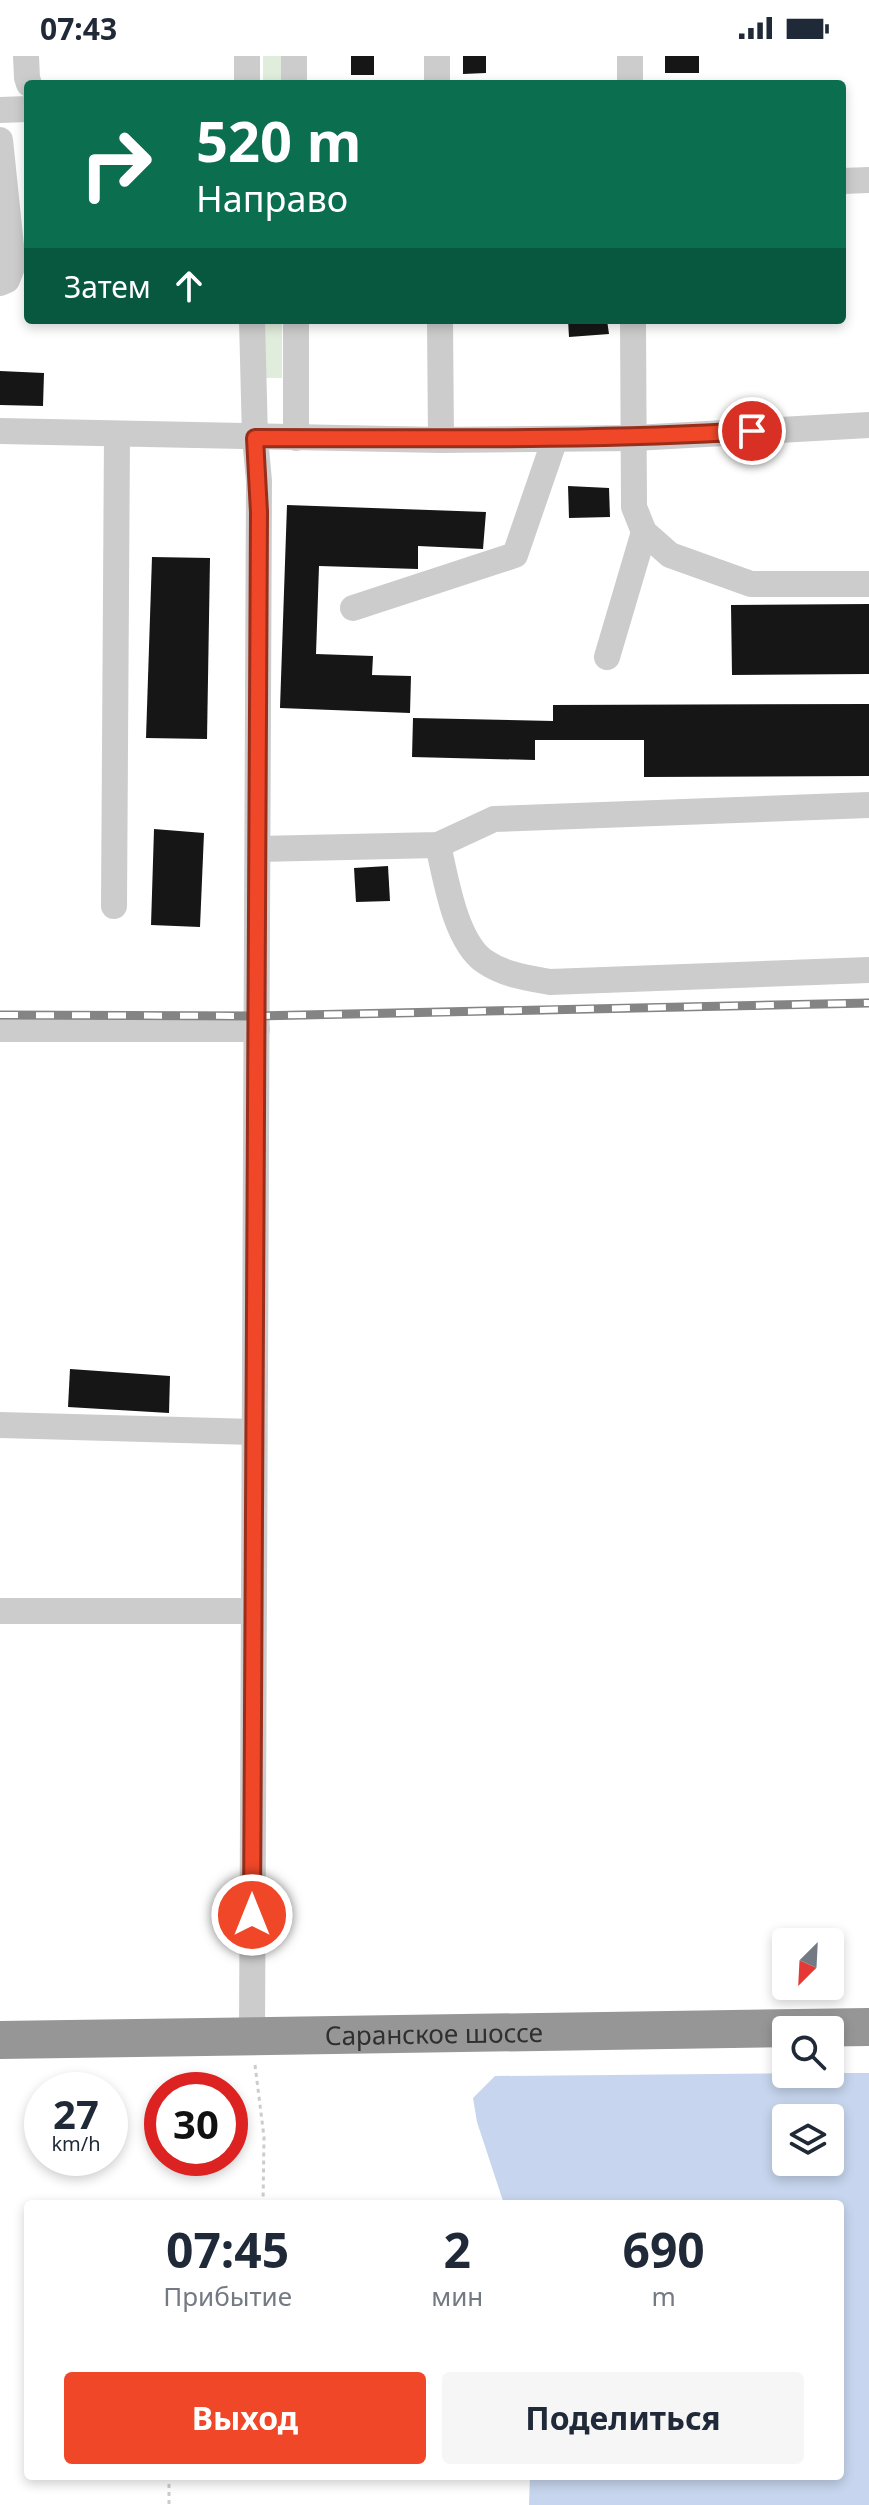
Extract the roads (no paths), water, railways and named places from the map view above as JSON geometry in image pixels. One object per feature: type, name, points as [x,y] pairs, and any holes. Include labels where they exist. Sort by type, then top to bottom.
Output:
[{"type":"highway","name":"Саранское шоссе","points":[[0,2040],[869,2027]]},
{"type":"street","points":[[26,56],[28,80]]},
{"type":"street","points":[[247,56],[247,80]]},
{"type":"street","points":[[294,56],[294,80]]},
{"type":"street","points":[[437,56],[437,80]]},
{"type":"street","points":[[630,56],[630,80]]},
{"type":"street","points":[[0,110],[24,109]]},
{"type":"street","points":[[0,140],[13,265],[7,280],[0,283]]},
{"type":"street","points":[[846,181],[869,180]]},
{"type":"street","points":[[252,324],[259,481],[252,2037]]},
{"type":"street","points":[[296,324],[296,438]]},
{"type":"street","points":[[440,324],[441,440]]},
{"type":"street","points":[[633,324],[634,507],[644,532],[670,555],[751,584],[869,584]]},
{"type":"street","points":[[0,431],[441,440],[635,438],[869,425]]},
{"type":"street","points":[[114,906],[117,435]]},
{"type":"street","points":[[353,608],[515,555],[555,439]]},
{"type":"street","points":[[607,657],[644,532]]},
{"type":"street","points":[[258,849],[438,845],[494,819],[869,805]]},
{"type":"street","points":[[438,845],[453,905],[467,940],[483,961],[513,975],[550,982],[869,970]]},
{"type":"street","points":[[0,1029],[257,1029]]},
{"type":"street","points":[[0,1425],[254,1432]]},
{"type":"street","points":[[0,1611],[253,1611]]},
{"type":"water","points":[[844,2073],[869,2073],[869,2505],[529,2505],[530,2480],[844,2480],[844,2200],[503,2200],[477,2122],[473,2098],[495,2076],[772,2074],[772,2088],[844,2088]]},
{"type":"railway","points":[[0,1015],[256,1016],[869,1003]]}]
